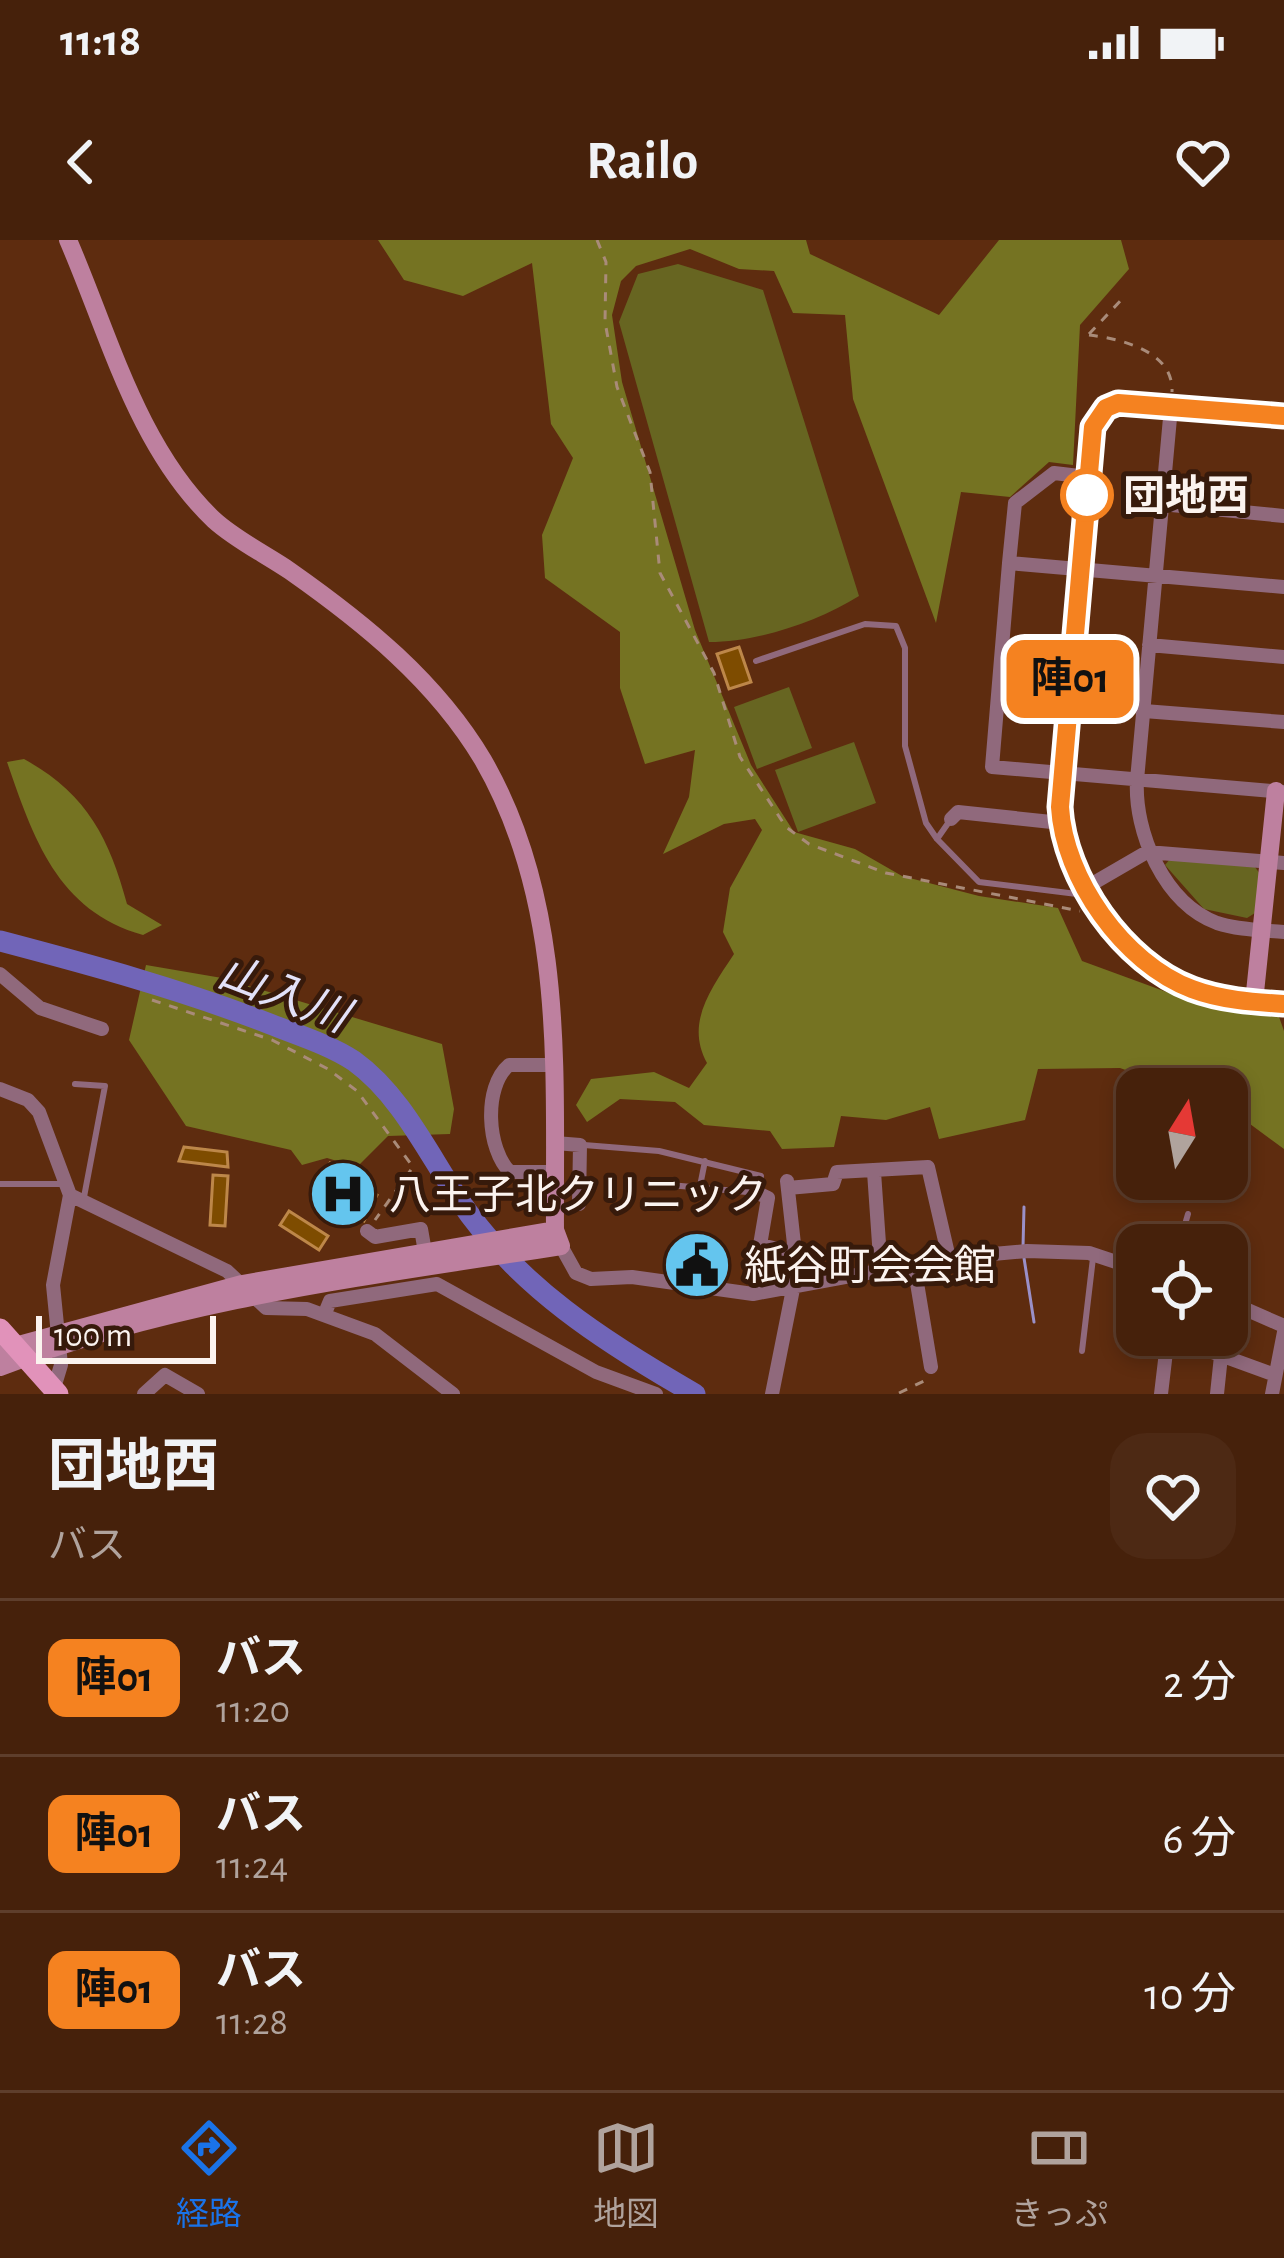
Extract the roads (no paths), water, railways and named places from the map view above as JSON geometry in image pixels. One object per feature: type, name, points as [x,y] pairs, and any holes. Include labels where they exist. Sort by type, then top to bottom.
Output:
[{"type":"main road","points":[[10,1345],[56,1391]]},
{"type":"street","points":[[68,240],[141,418],[193,496],[216,522],[291,572],[406,662],[445,704],[483,761],[502,800],[546,936],[558,1238],[576,1273],[591,1279],[632,1277],[753,1294],[949,1258],[1027,1251],[1094,1254],[1116,1262]]},
{"type":"street","points":[[1284,416],[1118,403],[1106,408],[1093,427],[1061,773],[1061,823],[1087,892],[1165,974],[1217,997],[1284,1004]]},
{"type":"street","points":[[1171,407],[1136,780],[1138,820],[1147,853],[1194,909],[1211,921],[1284,932]]},
{"type":"street","points":[[1088,477],[1054,473],[1015,503],[992,767],[1280,792],[1277,862],[1261,930],[1254,1002]]},
{"type":"street","points":[[1161,504],[1284,516]]},
{"type":"street","points":[[1010,563],[1284,587]]},
{"type":"street","points":[[1149,645],[1284,657]]},
{"type":"street","points":[[1144,711],[1284,722]]},
{"type":"street","points":[[951,819],[958,812],[1061,823]]},
{"type":"street","points":[[1087,892],[1147,853],[1277,862]]},
{"type":"street","points":[[0,974],[40,1008],[102,1029]]},
{"type":"street","points":[[554,1065],[509,1065],[501,1071],[490,1126],[499,1161],[510,1172],[555,1172]]},
{"type":"street","points":[[0,1089],[28,1100],[39,1112],[74,1192],[282,1312],[325,1313],[375,1334],[453,1394]]},
{"type":"street","points":[[555,1143],[580,1144],[579,1204]]},
{"type":"street","points":[[795,1253],[788,1184],[833,1184],[837,1172],[930,1168],[949,1258]]},
{"type":"street","points":[[874,1172],[881,1271]]},
{"type":"street","points":[[56,1391],[59,1340],[54,1271],[74,1192]]},
{"type":"street","points":[[758,1193],[768,1198],[760,1245],[800,1254],[772,1394]]},
{"type":"street","points":[[367,1232],[374,1237],[421,1229],[425,1252]]},
{"type":"street","points":[[247,1290],[558,1238]]},
{"type":"street","points":[[0,1367],[10,1345],[59,1340],[247,1290],[425,1252],[480,1250]]},
{"type":"street","points":[[914,1265],[931,1367]]},
{"type":"street","points":[[325,1313],[330,1301],[437,1284],[596,1372],[656,1394]]},
{"type":"street","points":[[1248,1311],[1284,1329],[1271,1394]]},
{"type":"street","points":[[1161,1394],[1166,1356]]},
{"type":"street","points":[[1217,1394],[1221,1356],[1275,1375]]},
{"type":"street","points":[[144,1394],[165,1375],[197,1394]]},
{"type":"lane","points":[[756,661],[878,621],[896,626],[905,648],[905,746],[926,824],[979,882],[1087,892]]},
{"type":"lane","points":[[937,839],[951,819]]},
{"type":"lane","points":[[0,1184],[74,1192],[105,1086],[75,1084]]},
{"type":"lane","points":[[580,1144],[659,1150],[761,1176],[758,1193],[659,1184]]},
{"type":"lane","points":[[699,1191],[705,1161]]},
{"type":"lane","points":[[1185,1224],[1188,1214]]},
{"type":"lane","points":[[1082,1351],[1094,1254]]},
{"type":"waterway","name":"山入川","points":[[0,941],[204,1000],[354,1061],[399,1107],[458,1198],[507,1259],[596,1333],[695,1394]]},
{"type":"waterway","points":[[1023,1247],[1024,1207]]},
{"type":"waterway","points":[[1024,1258],[1034,1322]]},
{"type":"place","name":"団地西","points":[[1087,495]]},
{"type":"place","name":"八王子北クリニック","points":[[343,1194]]},
{"type":"place","name":"紙谷町会会館","points":[[697,1265]]}]
